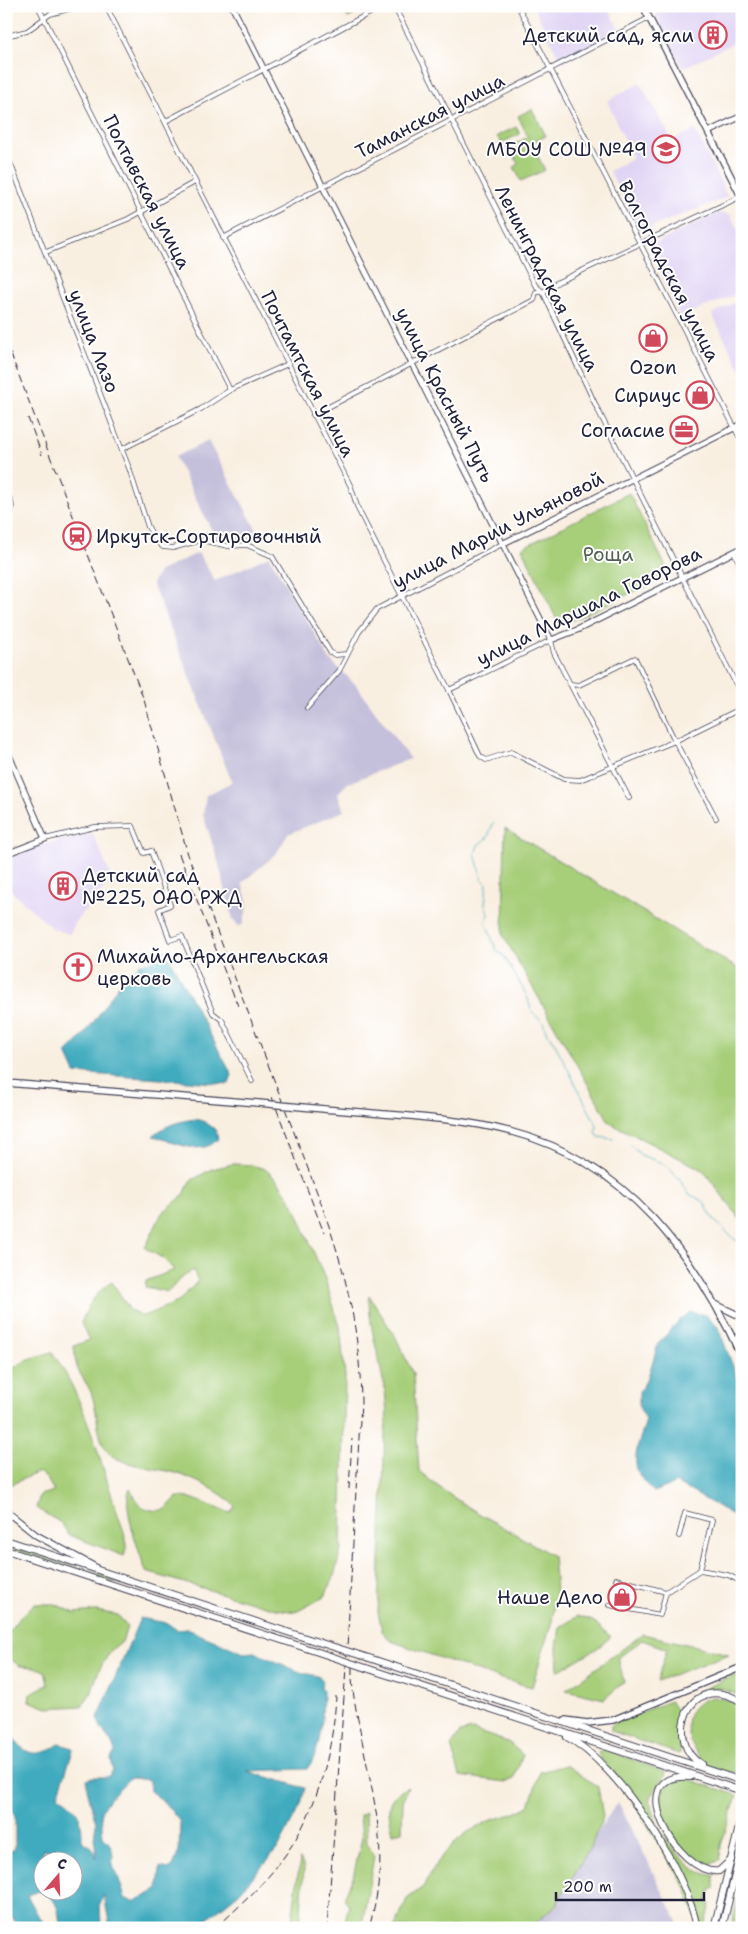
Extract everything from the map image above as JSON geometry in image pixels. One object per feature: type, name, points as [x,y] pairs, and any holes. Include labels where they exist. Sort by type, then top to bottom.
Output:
[{"type":"main road","points":[[643,6],[741,197]]},
{"type":"main road","points":[[6,1083],[448,1120],[490,1127],[532,1138],[571,1154],[606,1176],[650,1214],[676,1244],[710,1299],[742,1358]]},
{"type":"main road","points":[[710,1299],[722,1308],[742,1317]]},
{"type":"main road","points":[[738,1349],[737,1339],[742,1331]]},
{"type":"main road","points":[[6,1511],[36,1535],[119,1578]]},
{"type":"main road","points":[[6,1540],[540,1713],[742,1781]]},
{"type":"main road","points":[[6,1550],[730,1788]]},
{"type":"main road","points":[[540,1713],[577,1722],[606,1722],[742,1667]]},
{"type":"main road","points":[[732,1777],[692,1758],[686,1744],[684,1725],[691,1704],[704,1694],[722,1693],[742,1702]]},
{"type":"main road","points":[[536,1724],[583,1747],[627,1795],[669,1858],[687,1895],[696,1928]]},
{"type":"main road","points":[[731,1860],[716,1871],[704,1869],[695,1864],[673,1840],[657,1812],[656,1803],[662,1786],[679,1777],[690,1777],[742,1791]]},
{"type":"main road","points":[[714,1928],[742,1815]]},
{"type":"main road","points":[[722,1928],[742,1846]]},
{"type":"street","name":"Полтавская улица","points":[[38,6],[230,390]]},
{"type":"street","points":[[6,36],[27,31],[44,18],[60,10],[80,6]]},
{"type":"street","name":"Почтамтская улица","points":[[106,6],[288,364],[450,690],[480,756],[486,760],[512,752],[564,779],[580,780],[612,766]]},
{"type":"street","name":"улица Красный Путь","points":[[232,6],[504,543],[551,640],[554,653],[629,798]]},
{"type":"street","points":[[166,121],[383,6]]},
{"type":"street","name":"Ленинградская улица","points":[[394,6],[529,272],[538,289],[543,292],[682,579],[742,696]]},
{"type":"street","name":"Волгоградская улица","points":[[518,6],[597,159],[638,244],[742,442]]},
{"type":"street","name":"Таманская улица","points":[[223,238],[649,18]]},
{"type":"street","points":[[708,132],[742,116]]},
{"type":"street","name":"улица Лазо","points":[[6,152],[122,449],[148,527],[156,541],[163,547],[174,548],[201,540],[228,546],[247,545],[262,549],[272,556],[330,652],[335,655],[348,654]]},
{"type":"street","points":[[46,252],[128,219],[195,182]]},
{"type":"street","points":[[534,300],[536,292],[543,292],[558,282],[741,197]]},
{"type":"street","points":[[313,415],[534,300],[546,301]]},
{"type":"street","points":[[122,449],[192,414],[230,390],[288,364]]},
{"type":"street","name":"улица Марии Ульяновой","points":[[307,708],[339,672],[370,615],[402,594],[742,424]]},
{"type":"street","points":[[6,491],[13,507],[7,517]]},
{"type":"street","name":"улица Маршала Говорова","points":[[450,690],[551,640],[577,630],[682,579],[742,548]]},
{"type":"street","points":[[734,552],[742,568]]},
{"type":"street","points":[[570,684],[579,685],[635,658],[674,741],[716,818]]},
{"type":"street","points":[[612,766],[674,741],[742,708]]},
{"type":"street","points":[[6,748],[45,839]]},
{"type":"street","points":[[6,854],[45,839],[95,828],[133,826],[144,853],[151,851],[170,905],[158,910],[170,940],[182,936],[214,1014],[222,1020],[252,1082]]},
{"type":"street","points":[[679,1536],[685,1513],[712,1520],[700,1570]]},
{"type":"street","points":[[609,1604],[660,1615],[666,1592],[700,1570],[728,1575],[742,1582]]},
{"type":"street","points":[[616,1579],[666,1592]]},
{"type":"shaded area","points":[[533,6],[607,6],[621,33],[561,62]]},
{"type":"shaded area","points":[[666,6],[742,6],[742,39],[683,68],[655,12]]},
{"type":"shaded area","name":"МБОУ СОШ №49","points":[[640,83],[672,140],[695,130],[728,197],[641,231],[609,171],[633,158],[607,101]]},
{"type":"shaded area","points":[[717,213],[730,214],[742,237],[742,292],[680,317],[650,246]]},
{"type":"shaded area","points":[[742,299],[742,373],[712,314]]},
{"type":"shaded area","points":[[208,441],[260,536],[251,540],[232,543],[215,537],[175,457]]},
{"type":"shaded area","points":[[198,553],[215,581],[269,556],[330,660],[356,685],[410,759],[348,783],[338,793],[344,811],[288,834],[276,854],[242,883],[248,903],[243,925],[239,926],[233,920],[218,861],[203,815],[206,795],[232,782],[152,583],[160,571]]},
{"type":"shaded area","points":[[93,834],[112,879],[76,921],[70,934],[53,929],[8,888],[6,860],[43,844]]},
{"type":"shaded area","points":[[618,1802],[681,1928],[531,1928],[609,1815]]},
{"type":"green space","points":[[342,6],[371,6],[348,18]]},
{"type":"green space","points":[[532,109],[546,136],[531,143],[545,170],[521,181],[514,167],[518,164],[511,149],[506,148],[528,137],[518,116]]},
{"type":"green space","points":[[516,127],[520,134],[501,143],[497,136]]},
{"type":"green space","name":"Роща","points":[[629,493],[670,575],[560,626],[522,548]]},
{"type":"green space","points":[[505,828],[742,971],[742,1222],[703,1170],[610,1123],[503,935]]},
{"type":"green space","points":[[233,1164],[251,1165],[265,1169],[278,1181],[293,1203],[325,1279],[340,1327],[345,1376],[341,1550],[333,1580],[324,1597],[296,1612],[276,1609],[146,1572],[130,1517],[128,1496],[130,1488],[139,1504],[152,1510],[165,1510],[177,1497],[191,1498],[230,1513],[235,1506],[216,1491],[194,1480],[179,1474],[120,1460],[107,1451],[100,1434],[92,1394],[78,1369],[75,1359],[74,1346],[89,1340],[81,1323],[83,1317],[89,1305],[107,1285],[112,1282],[130,1310],[143,1316],[178,1302],[198,1281],[193,1270],[179,1280],[168,1292],[145,1287],[146,1281],[174,1270],[164,1259],[145,1248],[162,1213],[184,1195],[190,1181],[212,1169]]},
{"type":"green space","points":[[369,1295],[396,1338],[413,1374],[419,1471],[434,1484],[467,1506],[553,1556],[556,1592],[552,1621],[532,1687],[501,1679],[391,1641],[382,1631],[378,1612],[387,1415],[386,1398],[372,1329]]},
{"type":"green space","points":[[52,1352],[76,1394],[94,1439],[124,1532],[127,1548],[124,1556],[69,1535],[61,1523],[36,1508],[40,1495],[54,1491],[47,1479],[39,1472],[10,1485],[6,1484],[6,1372],[29,1359]]},
{"type":"green space","points":[[6,1544],[116,1580],[116,1583],[6,1547]]},
{"type":"green space","points":[[35,1604],[55,1604],[75,1613],[96,1611],[118,1615],[127,1627],[122,1642],[110,1652],[99,1670],[91,1693],[82,1706],[47,1708],[29,1701],[30,1694],[48,1684],[45,1671],[34,1667],[20,1666],[6,1656],[6,1646],[13,1626]]},
{"type":"green space","points":[[578,1616],[593,1621],[611,1637],[596,1649],[558,1671],[557,1647],[560,1627]]},
{"type":"green space","points":[[643,1634],[729,1654],[657,1681],[667,1649],[642,1640],[618,1658],[624,1682],[604,1699],[566,1690]]},
{"type":"green space","points":[[742,1672],[742,1696],[719,1688],[701,1690]]},
{"type":"green space","points":[[713,1697],[731,1701],[742,1707],[742,1771],[726,1772],[711,1766],[700,1756],[691,1743],[687,1729],[689,1715],[697,1704]]},
{"type":"green space","points":[[670,1701],[680,1715],[678,1730],[681,1751],[679,1754],[611,1731],[611,1726],[616,1722]]},
{"type":"green space","points":[[472,1730],[508,1742],[523,1755],[514,1779],[506,1782],[460,1776],[451,1746],[460,1733]]},
{"type":"green space","points":[[604,1749],[666,1772],[664,1779],[652,1794],[651,1807],[659,1827],[681,1857],[696,1870],[714,1876],[714,1889],[711,1888],[707,1902],[710,1904],[704,1928],[700,1928],[685,1886],[621,1782],[600,1758],[598,1752]]},
{"type":"green space","points":[[566,1765],[598,1787],[603,1817],[591,1846],[556,1905],[530,1928],[394,1928],[407,1899],[423,1887],[436,1864],[454,1843],[468,1832],[491,1820],[513,1814],[529,1806],[540,1772]]},
{"type":"green space","points":[[688,1779],[737,1795],[721,1845],[720,1860],[711,1864],[712,1867],[700,1863],[687,1853],[675,1839],[660,1809],[661,1795],[670,1784]]},
{"type":"green space","points":[[408,1787],[403,1802],[402,1831],[393,1833],[389,1806],[394,1796]]},
{"type":"green space","points":[[366,1812],[367,1844],[374,1856],[363,1920],[359,1928],[343,1928],[349,1905],[344,1898],[353,1877],[362,1838],[360,1815]]},
{"type":"green space","points":[[300,1859],[304,1867],[300,1928],[291,1928]]},
{"type":"green space","points":[[742,1895],[742,1928],[731,1928],[738,1898],[741,1898]]},
{"type":"water","points":[[165,950],[232,1075],[229,1084],[75,1073],[66,1053],[92,1024],[129,971],[135,971],[140,963],[150,962]]},
{"type":"water","points":[[196,1119],[205,1122],[216,1130],[218,1139],[211,1145],[195,1148],[153,1136],[173,1124]]},
{"type":"water","points":[[690,1312],[706,1315],[718,1327],[742,1390],[742,1520],[676,1483],[654,1492],[639,1475],[636,1466],[637,1450],[646,1420],[639,1407],[639,1392],[648,1377],[658,1344]]},
{"type":"water","points":[[140,1618],[167,1623],[177,1630],[187,1629],[244,1653],[254,1652],[300,1672],[318,1676],[322,1679],[321,1732],[316,1751],[307,1769],[247,1771],[305,1788],[301,1804],[279,1847],[239,1893],[196,1928],[110,1928],[104,1895],[100,1905],[101,1928],[60,1928],[59,1916],[54,1902],[82,1902],[82,1852],[53,1852],[43,1849],[42,1852],[32,1852],[32,1893],[27,1895],[39,1917],[50,1928],[19,1928],[6,1908],[6,1853],[15,1849],[15,1817],[6,1798],[6,1736],[12,1735],[22,1748],[33,1753],[45,1752],[59,1744],[74,1748],[58,1795],[75,1809],[80,1820],[82,1841],[92,1847],[97,1859],[94,1838],[96,1823],[87,1789],[87,1779],[92,1777],[108,1777],[113,1770],[111,1758],[115,1752],[98,1718]],"holes":[[[130,1778],[149,1780],[150,1791],[163,1801],[180,1822],[179,1851],[173,1866],[168,1869],[160,1867],[158,1890],[133,1902],[125,1898],[117,1873],[112,1865],[112,1850],[109,1843],[103,1837],[101,1811],[108,1800]]]},
{"type":"waterway","points":[[493,823],[488,837],[478,845],[475,854],[482,879],[487,884],[485,904],[488,913],[486,923],[497,951],[504,956],[526,994],[532,1012],[543,1022],[547,1034],[552,1038],[597,1126],[596,1133],[599,1137],[613,1139]]},
{"type":"waterway","points":[[630,1145],[641,1155],[664,1164],[678,1177],[689,1194],[703,1201],[714,1220],[734,1239],[742,1243]]},
{"type":"railway","points":[[6,342],[144,700],[189,858],[315,1187],[334,1241],[348,1293],[357,1346],[361,1403],[345,1683],[327,1928]]},
{"type":"railway","points":[[28,418],[42,455]]},
{"type":"railway","points":[[179,854],[238,1006]]},
{"type":"railway","points":[[272,1097],[324,1233]]},
{"type":"railway","points":[[349,1489],[352,1439]]},
{"type":"railway","points":[[352,1667],[352,1684],[375,1809],[380,1854],[376,1901],[369,1928]]},
{"type":"railway","points":[[216,1928],[248,1898],[277,1866],[302,1828],[320,1786],[326,1763],[331,1741],[336,1696]]},
{"type":"place","name":"Детский сад, ясли","points":[[713,35]]},
{"type":"place","name":"МБОУ СОШ №49","points":[[666,149]]},
{"type":"place","name":"Ozon","points":[[653,338]]},
{"type":"place","name":"Сириус","points":[[700,395]]},
{"type":"place","name":"Согласие","points":[[684,430]]},
{"type":"place","name":"Иркутск-Сортировочный","points":[[77,536]]},
{"type":"place","name":"Детский сад №225, ОАО РЖД","points":[[63,886]]},
{"type":"place","name":"Михайло-Архангельская церковь","points":[[78,967]]},
{"type":"place","name":"Наше Дело","points":[[622,1597]]}]
